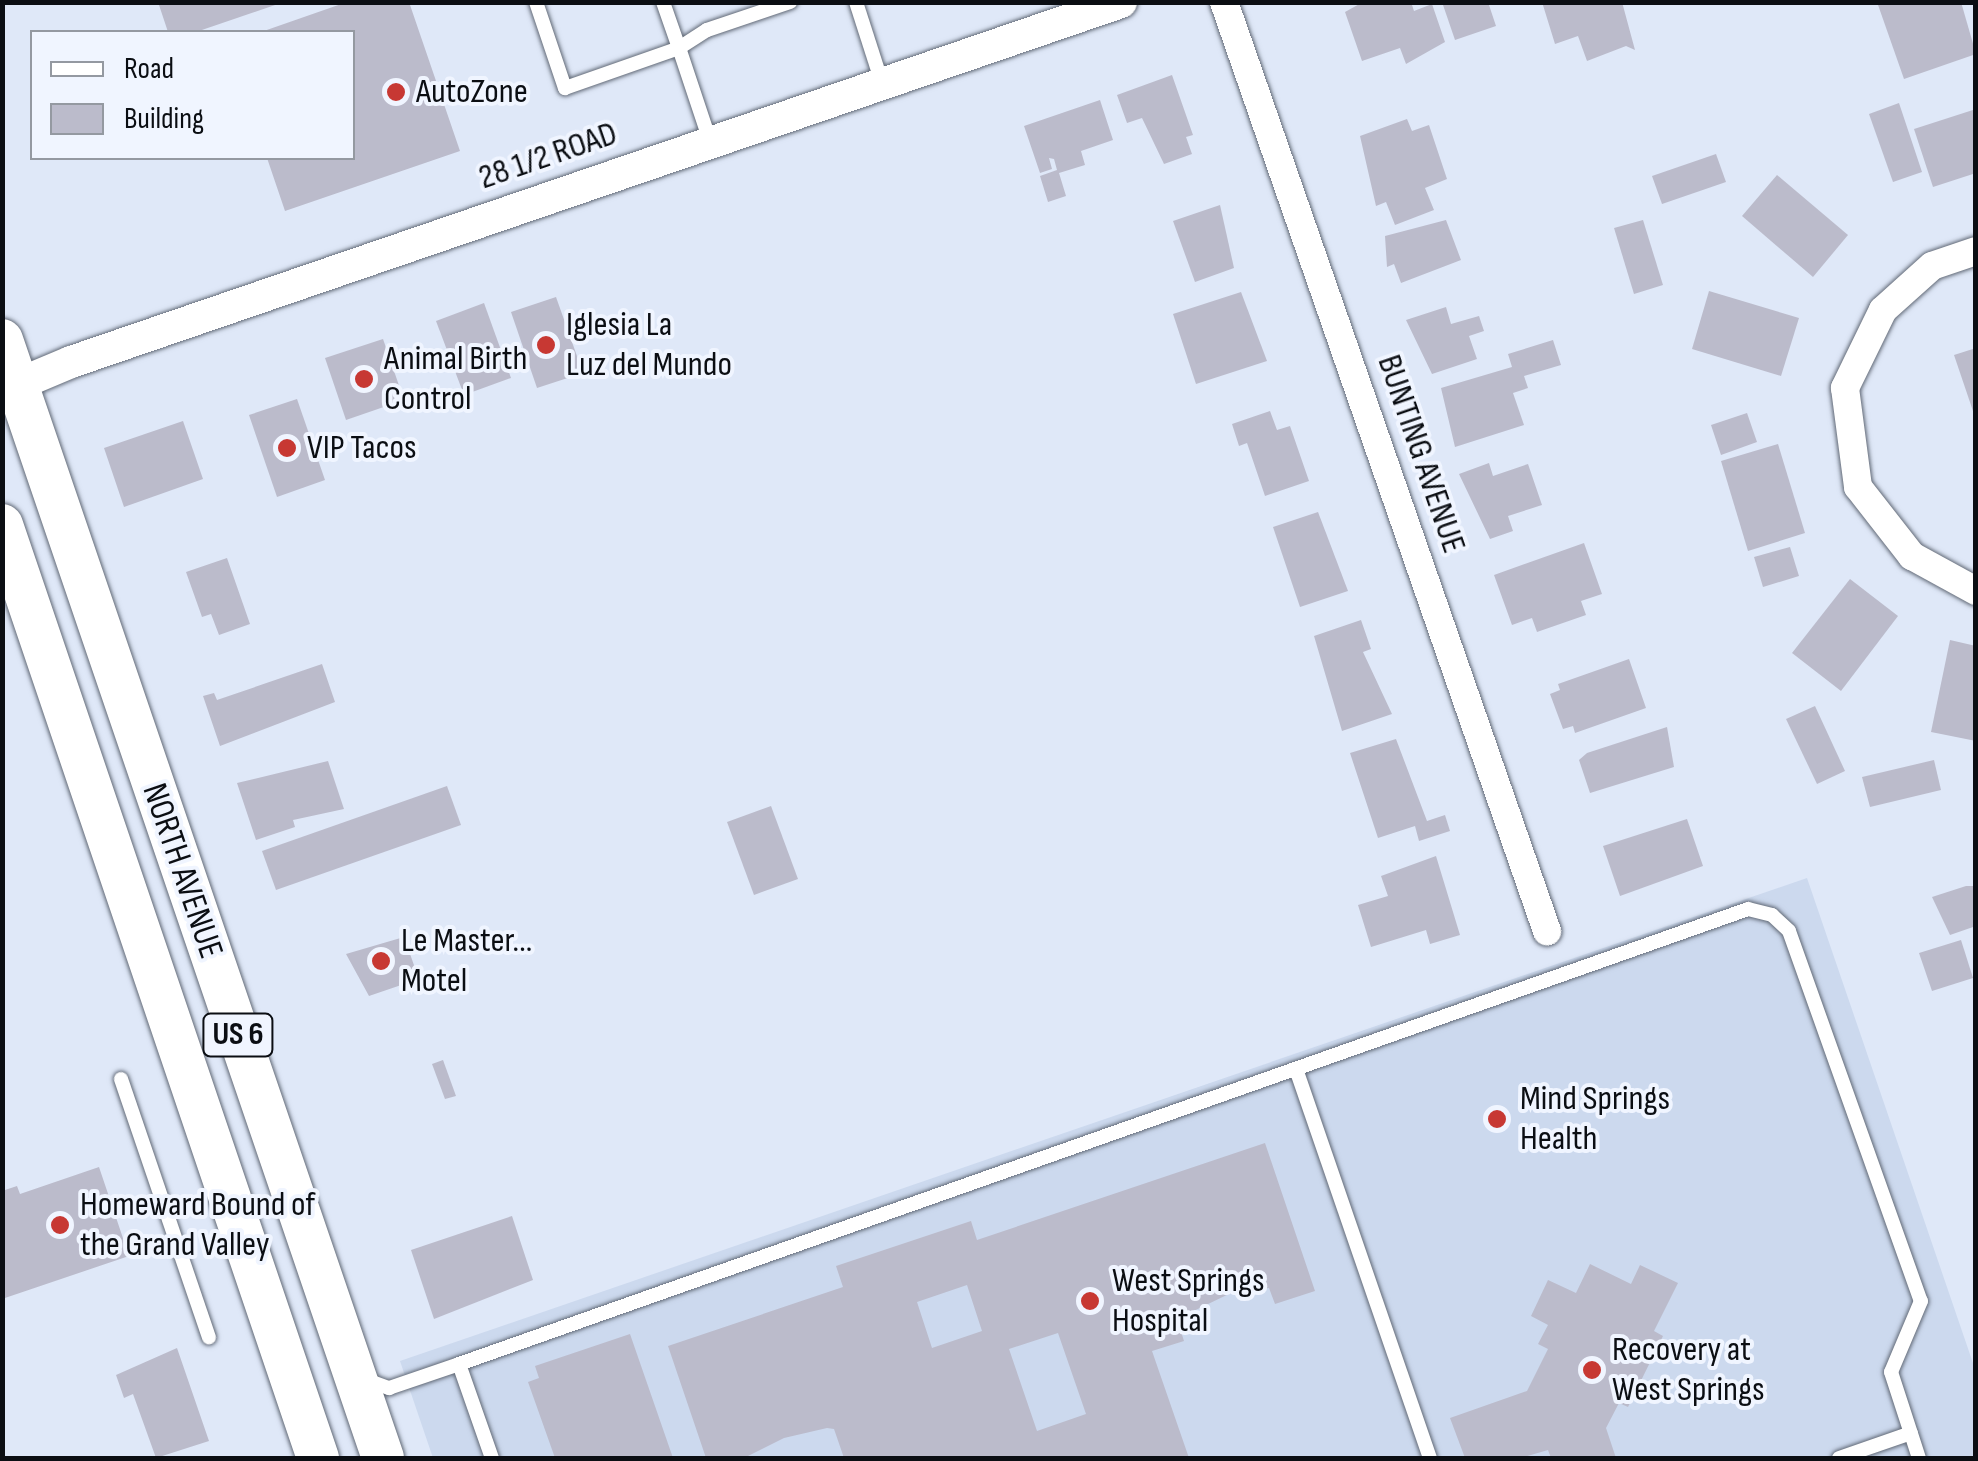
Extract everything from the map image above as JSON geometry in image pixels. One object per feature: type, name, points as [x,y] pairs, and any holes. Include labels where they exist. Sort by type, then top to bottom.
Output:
[{"type":"main road","name":"NORTH AVENUE","points":[[2,340],[10,388],[383,1458]]},
{"type":"main road","name":"NORTH AVENUE","points":[[2,526],[318,1458]]},
{"type":"main road","points":[[42,643],[98,711],[150,863],[206,942]]},
{"type":"main road","points":[[141,934],[190,970],[223,1067],[280,1159]]},
{"type":"main road","points":[[280,1348],[354,1375]]},
{"type":"street","name":"28 1/2 ROAD","points":[[10,388],[1121,2]]},
{"type":"street","name":"BUNTING AVENUE","points":[[1224,2],[1547,930]]},
{"type":"street","points":[[1976,251],[1932,266],[1883,310],[1845,388],[1858,488],[1912,556],[1976,591]]},
{"type":"lane","points":[[536,2],[565,88],[679,48],[708,30],[790,2]]},
{"type":"lane","points":[[663,2],[711,143]]},
{"type":"lane","points":[[856,2],[882,84]]},
{"type":"lane","points":[[354,1375],[388,1388],[460,1364],[1748,909],[1772,915],[1789,931],[1921,1301],[1890,1372],[1920,1458]]},
{"type":"lane","points":[[1296,1069],[1430,1458]]},
{"type":"lane","points":[[120,1079],[209,1337]]},
{"type":"lane","points":[[460,1364],[492,1458]]},
{"type":"lane","points":[[1839,1458],[1911,1433]]},
{"type":"shaded area","name":"Mind Springs Health","points":[[1807,878],[1975,1369],[1975,1458],[433,1458],[400,1361]]},
{"type":"building","points":[[158,2],[281,2],[202,30],[167,30]]},
{"type":"building","name":"AutoZone","points":[[347,2],[409,2],[460,151],[285,211],[268,160],[355,160],[355,30],[267,30]]},
{"type":"building","points":[[1363,2],[1411,2],[1414,11],[1432,4],[1445,42],[1406,64],[1400,48],[1362,61],[1345,12]]},
{"type":"building","points":[[1442,2],[1488,2],[1496,26],[1455,40]]},
{"type":"building","points":[[1542,2],[1622,2],[1635,50],[1626,46],[1587,61],[1578,36],[1555,44]]},
{"type":"building","points":[[1877,2],[1961,2],[1976,54],[1904,79]]},
{"type":"building","points":[[1172,75],[1193,135],[1186,137],[1192,154],[1164,164],[1142,118],[1127,123],[1117,95]]},
{"type":"building","points":[[1100,100],[1113,140],[1081,151],[1085,165],[1059,173],[1066,196],[1048,202],[1040,176],[1057,170],[1054,159],[1049,158],[1052,169],[1040,173],[1024,126]]},
{"type":"building","points":[[1899,103],[1922,172],[1893,182],[1869,114]]},
{"type":"building","points":[[1976,109],[1976,173],[1933,187],[1914,129]]},
{"type":"building","points":[[1407,119],[1412,131],[1429,125],[1447,179],[1425,188],[1434,210],[1395,225],[1386,202],[1376,206],[1360,136]]},
{"type":"building","points":[[1716,154],[1726,182],[1662,204],[1652,176]]},
{"type":"building","points":[[1777,175],[1848,235],[1813,277],[1742,216]]},
{"type":"building","points":[[1220,205],[1234,268],[1195,282],[1173,221]]},
{"type":"building","points":[[1446,220],[1461,260],[1401,283],[1394,264],[1387,267],[1385,236]]},
{"type":"building","points":[[1643,220],[1663,285],[1634,294],[1614,228]]},
{"type":"building","points":[[1709,291],[1799,318],[1781,376],[1692,349]]},
{"type":"building","points":[[1241,292],[1267,361],[1196,384],[1173,314]]},
{"type":"building","name":"Iglesia La Luz del Mundo","points":[[556,297],[583,373],[537,388],[511,312]]},
{"type":"building","points":[[484,303],[511,378],[464,395],[436,321]]},
{"type":"building","points":[[1446,307],[1451,324],[1479,316],[1484,331],[1469,336],[1477,359],[1432,374],[1406,320]]},
{"type":"building","name":"Animal Birth Control","points":[[383,339],[404,400],[346,420],[325,358]]},
{"type":"building","points":[[1553,340],[1561,365],[1524,376],[1528,388],[1513,393],[1524,425],[1455,447],[1441,388],[1512,367],[1508,354]]},
{"type":"building","points":[[1976,348],[1976,417],[1975,417],[1954,355]]},
{"type":"building","name":"VIP Tacos","points":[[297,399],[325,480],[277,497],[249,415]]},
{"type":"building","points":[[1270,411],[1277,430],[1290,426],[1309,481],[1265,496],[1247,443],[1239,446],[1232,424]]},
{"type":"building","points":[[1747,413],[1757,442],[1721,455],[1711,425]]},
{"type":"building","points":[[183,421],[203,479],[124,507],[104,448]]},
{"type":"building","points":[[1778,444],[1805,533],[1748,551],[1721,461]]},
{"type":"building","points":[[1489,463],[1493,476],[1528,464],[1542,505],[1508,516],[1513,531],[1490,539],[1459,474]]},
{"type":"building","points":[[1318,512],[1348,591],[1300,607],[1273,527]]},
{"type":"building","points":[[1584,543],[1602,594],[1581,601],[1586,615],[1537,632],[1532,618],[1512,625],[1494,575]]},
{"type":"building","points":[[1790,547],[1799,576],[1763,587],[1754,557]]},
{"type":"building","points":[[227,558],[250,624],[219,635],[211,614],[202,617],[186,572]]},
{"type":"building","points":[[1850,579],[1898,616],[1841,691],[1792,653]]},
{"type":"building","points":[[1361,620],[1371,649],[1363,652],[1392,714],[1342,731],[1314,636]]},
{"type":"building","points":[[1950,640],[1976,646],[1976,741],[1931,732]]},
{"type":"building","points":[[1629,659],[1646,708],[1575,733],[1573,726],[1563,729],[1550,694],[1560,690],[1558,684]]},
{"type":"building","points":[[322,664],[335,702],[220,746],[203,696],[214,693],[217,700]]},
{"type":"building","points":[[1815,706],[1845,771],[1817,784],[1786,719]]},
{"type":"building","points":[[1667,727],[1674,767],[1590,793],[1579,760],[1587,753]]},
{"type":"building","points":[[1396,739],[1427,821],[1445,815],[1450,831],[1419,841],[1415,826],[1378,838],[1350,753]]},
{"type":"building","points":[[1934,760],[1941,790],[1870,807],[1862,777]]},
{"type":"building","points":[[328,761],[344,809],[293,820],[295,827],[256,840],[237,783]]},
{"type":"building","points":[[447,786],[461,825],[276,890],[262,851]]},
{"type":"building","points":[[771,806],[798,879],[754,895],[727,822]]},
{"type":"building","points":[[1687,819],[1703,866],[1620,896],[1603,846]]},
{"type":"building","points":[[1436,856],[1460,935],[1430,944],[1426,930],[1371,947],[1358,905],[1388,896],[1381,876]]},
{"type":"building","points":[[1976,886],[1976,926],[1950,935],[1932,897]]},
{"type":"building","name":"Le Master... Motel","points":[[404,937],[415,968],[407,971],[410,982],[369,996],[346,954]]},
{"type":"building","points":[[1961,940],[1973,978],[1932,991],[1919,953]]},
{"type":"building","points":[[443,1060],[456,1096],[445,1099],[432,1064]]},
{"type":"building","name":"West Springs Hospital","points":[[1265,1143],[1315,1291],[1275,1304],[1269,1288],[1233,1292],[1177,1319],[1184,1341],[1152,1351],[1189,1458],[844,1458],[834,1429],[827,1428],[784,1438],[744,1458],[706,1458],[668,1346],[843,1287],[836,1266],[971,1221],[977,1240]],"holes":[[[967,1285],[982,1331],[932,1348],[917,1302]],[[1058,1333],[1086,1414],[1037,1431],[1009,1349]]]},
{"type":"building","name":"Homeward Bound of the Grand Valley","points":[[99,1167],[129,1256],[2,1299],[2,1191],[17,1186],[20,1194]]},
{"type":"building","points":[[512,1216],[533,1280],[434,1319],[411,1250]]},
{"type":"building","name":"Recovery at West Springs","points":[[1590,1264],[1631,1284],[1640,1265],[1678,1283],[1654,1331],[1663,1336],[1628,1407],[1619,1403],[1606,1428],[1616,1458],[1551,1458],[1548,1450],[1521,1458],[1465,1458],[1450,1418],[1527,1391],[1548,1349],[1538,1344],[1548,1325],[1531,1316],[1548,1280],[1576,1293]]},
{"type":"building","points":[[630,1334],[673,1458],[555,1458],[528,1382],[539,1378],[535,1366]]},
{"type":"building","points":[[177,1348],[209,1441],[156,1458],[133,1394],[124,1398],[116,1375]]},
{"type":"place","name":"AutoZone","points":[[396,92]]},
{"type":"place","name":"Iglesia La Luz del Mundo","points":[[546,345]]},
{"type":"place","name":"Animal Birth Control","points":[[364,379]]},
{"type":"place","name":"VIP Tacos","points":[[287,448]]},
{"type":"place","name":"Le Master... Motel","points":[[381,961]]},
{"type":"place","name":"Mind Springs Health","points":[[1497,1119]]},
{"type":"place","name":"Homeward Bound of the Grand Valley","points":[[60,1225]]},
{"type":"place","name":"West Springs Hospital","points":[[1090,1301]]},
{"type":"place","name":"Recovery at West Springs","points":[[1592,1370]]}]
